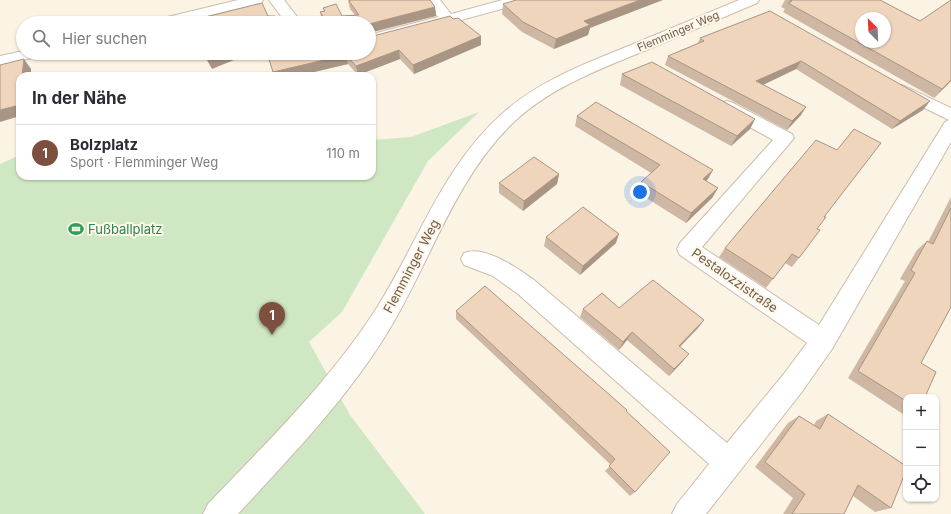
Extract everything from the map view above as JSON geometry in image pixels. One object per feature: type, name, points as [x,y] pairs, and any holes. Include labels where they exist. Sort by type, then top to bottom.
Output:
[{"type":"street","points":[[189,16],[256,0]]},
{"type":"street","points":[[276,0],[289,16]]},
{"type":"street","points":[[433,0],[447,19]]},
{"type":"street","points":[[376,38],[519,0]]},
{"type":"street","name":"Flemminger Weg","points":[[218,514],[310,413],[357,356],[384,317],[453,187],[468,163],[484,143],[510,116],[544,91],[580,73],[627,52],[755,4]]},
{"type":"street","name":"Flemminger Weg","points":[[627,52],[646,64]]},
{"type":"street","points":[[0,61],[16,57]]},
{"type":"street","points":[[886,80],[926,103],[951,115]]},
{"type":"street","name":"Pestalozzistraße","points":[[716,101],[785,138],[688,249],[823,341]]},
{"type":"street","points":[[687,514],[792,384],[823,341],[951,126]]},
{"type":"street","points":[[472,259],[501,269],[526,287],[729,463]]},
{"type":"green space","points":[[479,112],[428,161],[342,312],[309,342],[350,415],[425,514],[0,514],[0,164],[16,157],[16,180],[376,180],[376,140],[411,137]]},
{"type":"building","points":[[430,0],[435,7],[376,22],[376,16],[342,16],[359,15],[349,1]]},
{"type":"building","points":[[516,0],[640,0],[584,21],[590,25],[556,39],[523,22],[503,4]]},
{"type":"building","points":[[790,0],[880,0],[920,21],[951,0],[951,80],[942,89],[869,48],[891,48],[891,12],[855,12],[855,40],[788,3],[792,1]]},
{"type":"building","points":[[262,3],[268,16],[209,16]]},
{"type":"building","points":[[336,4],[342,16],[323,16],[320,12],[325,11],[323,8]]},
{"type":"building","points":[[770,11],[930,101],[900,121],[801,61],[756,81],[806,107],[792,121],[668,56],[704,41],[700,38]]},
{"type":"building","points":[[450,16],[453,19],[458,18],[481,36],[413,65],[399,50],[376,59],[376,35]]},
{"type":"building","points":[[24,60],[22,72],[16,72],[16,106],[0,110],[0,65]]},
{"type":"building","points":[[269,60],[325,60],[273,72]]},
{"type":"building","points":[[351,60],[372,60],[356,66]]},
{"type":"building","points":[[652,62],[755,119],[737,136],[622,74]]},
{"type":"building","points":[[596,102],[713,170],[703,179],[718,188],[691,213],[641,182],[660,165],[577,116]]},
{"type":"building","points":[[854,129],[881,143],[824,217],[826,217],[817,229],[820,230],[799,258],[792,254],[773,279],[725,248],[816,140],[837,150]]},
{"type":"building","points":[[534,157],[559,174],[524,201],[499,183]]},
{"type":"building","points":[[583,207],[619,234],[583,266],[546,237]]},
{"type":"building","points":[[951,208],[951,307],[921,363],[936,372],[926,394],[903,394],[903,399],[858,371],[915,273],[911,270],[927,241],[933,244]]},
{"type":"building","points":[[653,280],[704,320],[679,346],[689,354],[674,369],[632,332],[623,342],[583,309],[602,293],[619,308]]},
{"type":"building","points":[[485,286],[627,410],[626,411],[670,452],[635,492],[609,466],[615,459],[456,311]]},
{"type":"building","points":[[828,414],[903,464],[903,478],[891,508],[858,485],[844,514],[792,514],[805,494],[765,462],[799,416],[820,429]]},
{"type":"place","name":"Fußballplatz","points":[[76,229]]},
{"type":"place","name":"Bolzplatz","points":[[272,335]]}]
